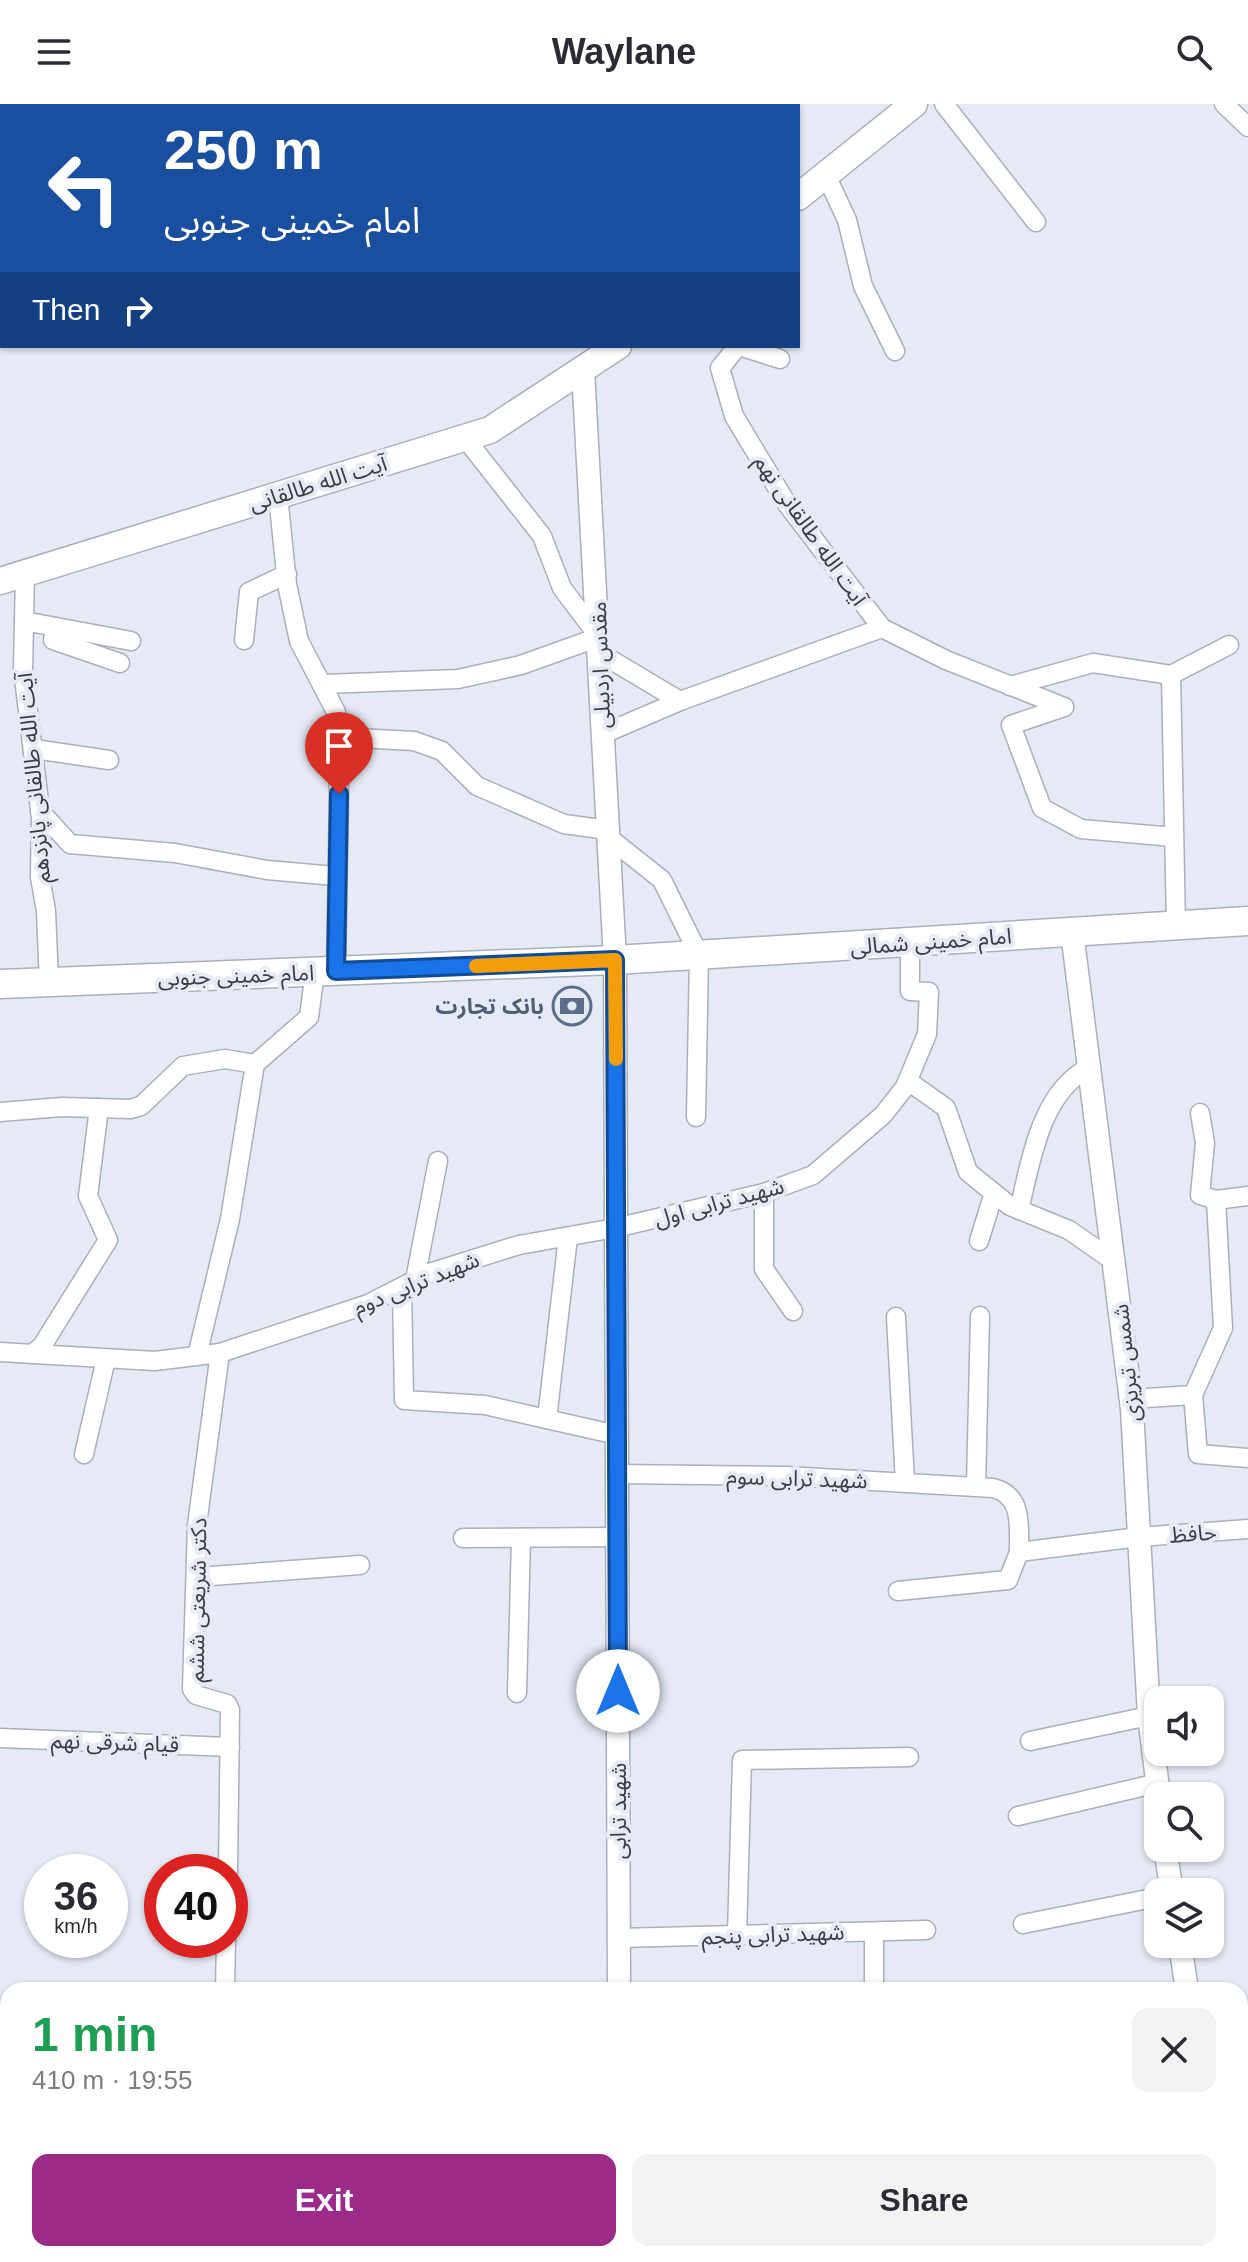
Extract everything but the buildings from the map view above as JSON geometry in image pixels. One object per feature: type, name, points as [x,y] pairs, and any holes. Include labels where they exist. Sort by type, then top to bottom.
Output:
[{"type":"main road","points":[[800,194],[914,104]]},
{"type":"main road","name":"آیت الله طالقانی","points":[[12,577],[490,430],[615,348]]},
{"type":"main road","name":"امام خمینی شمالی","points":[[615,960],[1248,921]]},
{"type":"main road","name":"امام خمینی جنوبی","points":[[0,984],[615,960]]},
{"type":"street","points":[[944,104],[1036,222]]},
{"type":"street","points":[[1224,104],[1248,127]]},
{"type":"street","points":[[826,175],[847,220],[863,286],[895,351]]},
{"type":"street","name":"آیت الله طالقانی نهم","points":[[736,348],[720,368],[734,416],[787,504],[882,628]]},
{"type":"street","points":[[744,348],[780,359]]},
{"type":"street","name":"مقدس اردبیلی","points":[[583,370],[615,960]]},
{"type":"street","points":[[465,438],[542,536],[562,588],[599,645],[680,701]]},
{"type":"street","points":[[197,1356],[230,1219],[255,1064],[309,1017],[326,972],[335,876],[339,737],[336,712],[299,641],[278,495]]},
{"type":"street","points":[[244,640],[249,592],[287,574]]},
{"type":"street","name":"آیت الله طالقانی پانزدهم","points":[[12,577],[24,621],[23,670],[40,811],[40,877],[46,911],[49,983]]},
{"type":"street","points":[[24,621],[131,641]]},
{"type":"street","points":[[56,627],[53,640],[120,663]]},
{"type":"street","points":[[603,734],[680,701],[882,628],[946,660],[1064,707],[1011,725],[1042,808],[1081,829],[1174,837]]},
{"type":"street","points":[[324,684],[458,679],[599,645]]},
{"type":"street","points":[[1010,686],[1093,663],[1171,675],[1229,645]]},
{"type":"street","points":[[1171,675],[1176,926]]},
{"type":"street","points":[[339,737],[414,741],[442,751],[477,786],[564,824],[608,833],[662,880],[699,955],[696,1117]]},
{"type":"street","points":[[34,749],[109,760]]},
{"type":"street","points":[[40,811],[70,844],[175,853],[267,870],[335,876]]},
{"type":"street","name":"شمس تبریزی","points":[[1072,932],[1131,1399],[1147,1686]]},
{"type":"street","name":"شهید ترابی اول","points":[[615,1228],[764,1193],[813,1175],[883,1115],[908,1081],[927,1034],[929,992],[910,991],[910,942]]},
{"type":"street","name":"شهید ترابی","points":[[615,960],[619,1982]]},
{"type":"street","points":[[0,1112],[141,1106],[183,1066],[225,1059],[255,1064]]},
{"type":"street","points":[[1019,1210],[1031,1158],[1051,1103],[1073,1076],[1088,1068]]},
{"type":"street","points":[[908,1081],[946,1108],[968,1172],[1019,1210],[1069,1230],[1115,1262]]},
{"type":"street","points":[[32,1354],[42,1346],[108,1240],[88,1196],[99,1108]]},
{"type":"street","points":[[1200,1113],[1205,1143],[1200,1195],[1216,1200],[1248,1196]]},
{"type":"street","points":[[438,1161],[409,1284],[404,1400],[485,1405],[617,1435]]},
{"type":"street","points":[[764,1193],[764,1269],[793,1311]]},
{"type":"street","points":[[979,1241],[994,1193]]},
{"type":"street","points":[[1216,1200],[1223,1328],[1193,1395],[1198,1454],[1248,1458]]},
{"type":"street","name":"شهید ترابی دوم","points":[[0,1352],[155,1361],[220,1353],[368,1304],[409,1284],[519,1245],[615,1228]]},
{"type":"street","points":[[547,1419],[568,1237]]},
{"type":"street","points":[[976,1486],[980,1316]]},
{"type":"street","points":[[896,1317],[905,1482]]},
{"type":"street","name":"دکتر شریعتی ششم","points":[[220,1353],[197,1525],[198,1577],[192,1689],[201,1698],[227,1704],[230,1747],[228,1854]]},
{"type":"street","points":[[84,1454],[106,1359]]},
{"type":"street","points":[[1131,1399],[1193,1395]]},
{"type":"street","name":"شهید ترابی سوم","points":[[617,1474],[905,1482],[1006,1491],[1015,1502],[1019,1552]]},
{"type":"street","name":"حافظ","points":[[1019,1552],[1139,1537],[1248,1529]]},
{"type":"street","points":[[463,1538],[617,1537]]},
{"type":"street","points":[[517,1693],[521,1538]]},
{"type":"street","points":[[898,1591],[1008,1580],[1019,1552]]},
{"type":"street","points":[[198,1577],[360,1565]]},
{"type":"street","points":[[1030,1741],[1144,1717]]},
{"type":"street","name":"قیام شرقی نهم","points":[[0,1738],[230,1747]]},
{"type":"street","points":[[737,1935],[742,1760],[909,1757]]},
{"type":"street","points":[[1018,1816],[1144,1793]]},
{"type":"street","points":[[1023,1924],[1144,1900]]},
{"type":"street","name":"شهید ترابی پنجم","points":[[619,1938],[926,1930]]},
{"type":"street","points":[[874,1932],[874,1982]]},
{"type":"street","points":[[225,1982],[226,1958]]},
{"type":"street","points":[[1182,1958],[1186,1982]]},
{"type":"slow traffic","points":[[476,966],[615,960],[616,1059]]},
{"type":"place","name":"بانک تجارت","points":[[572,1006]]},
{"type":"route","points":[[339,794],[335,876],[336,971],[615,960],[618,1691]]}]
